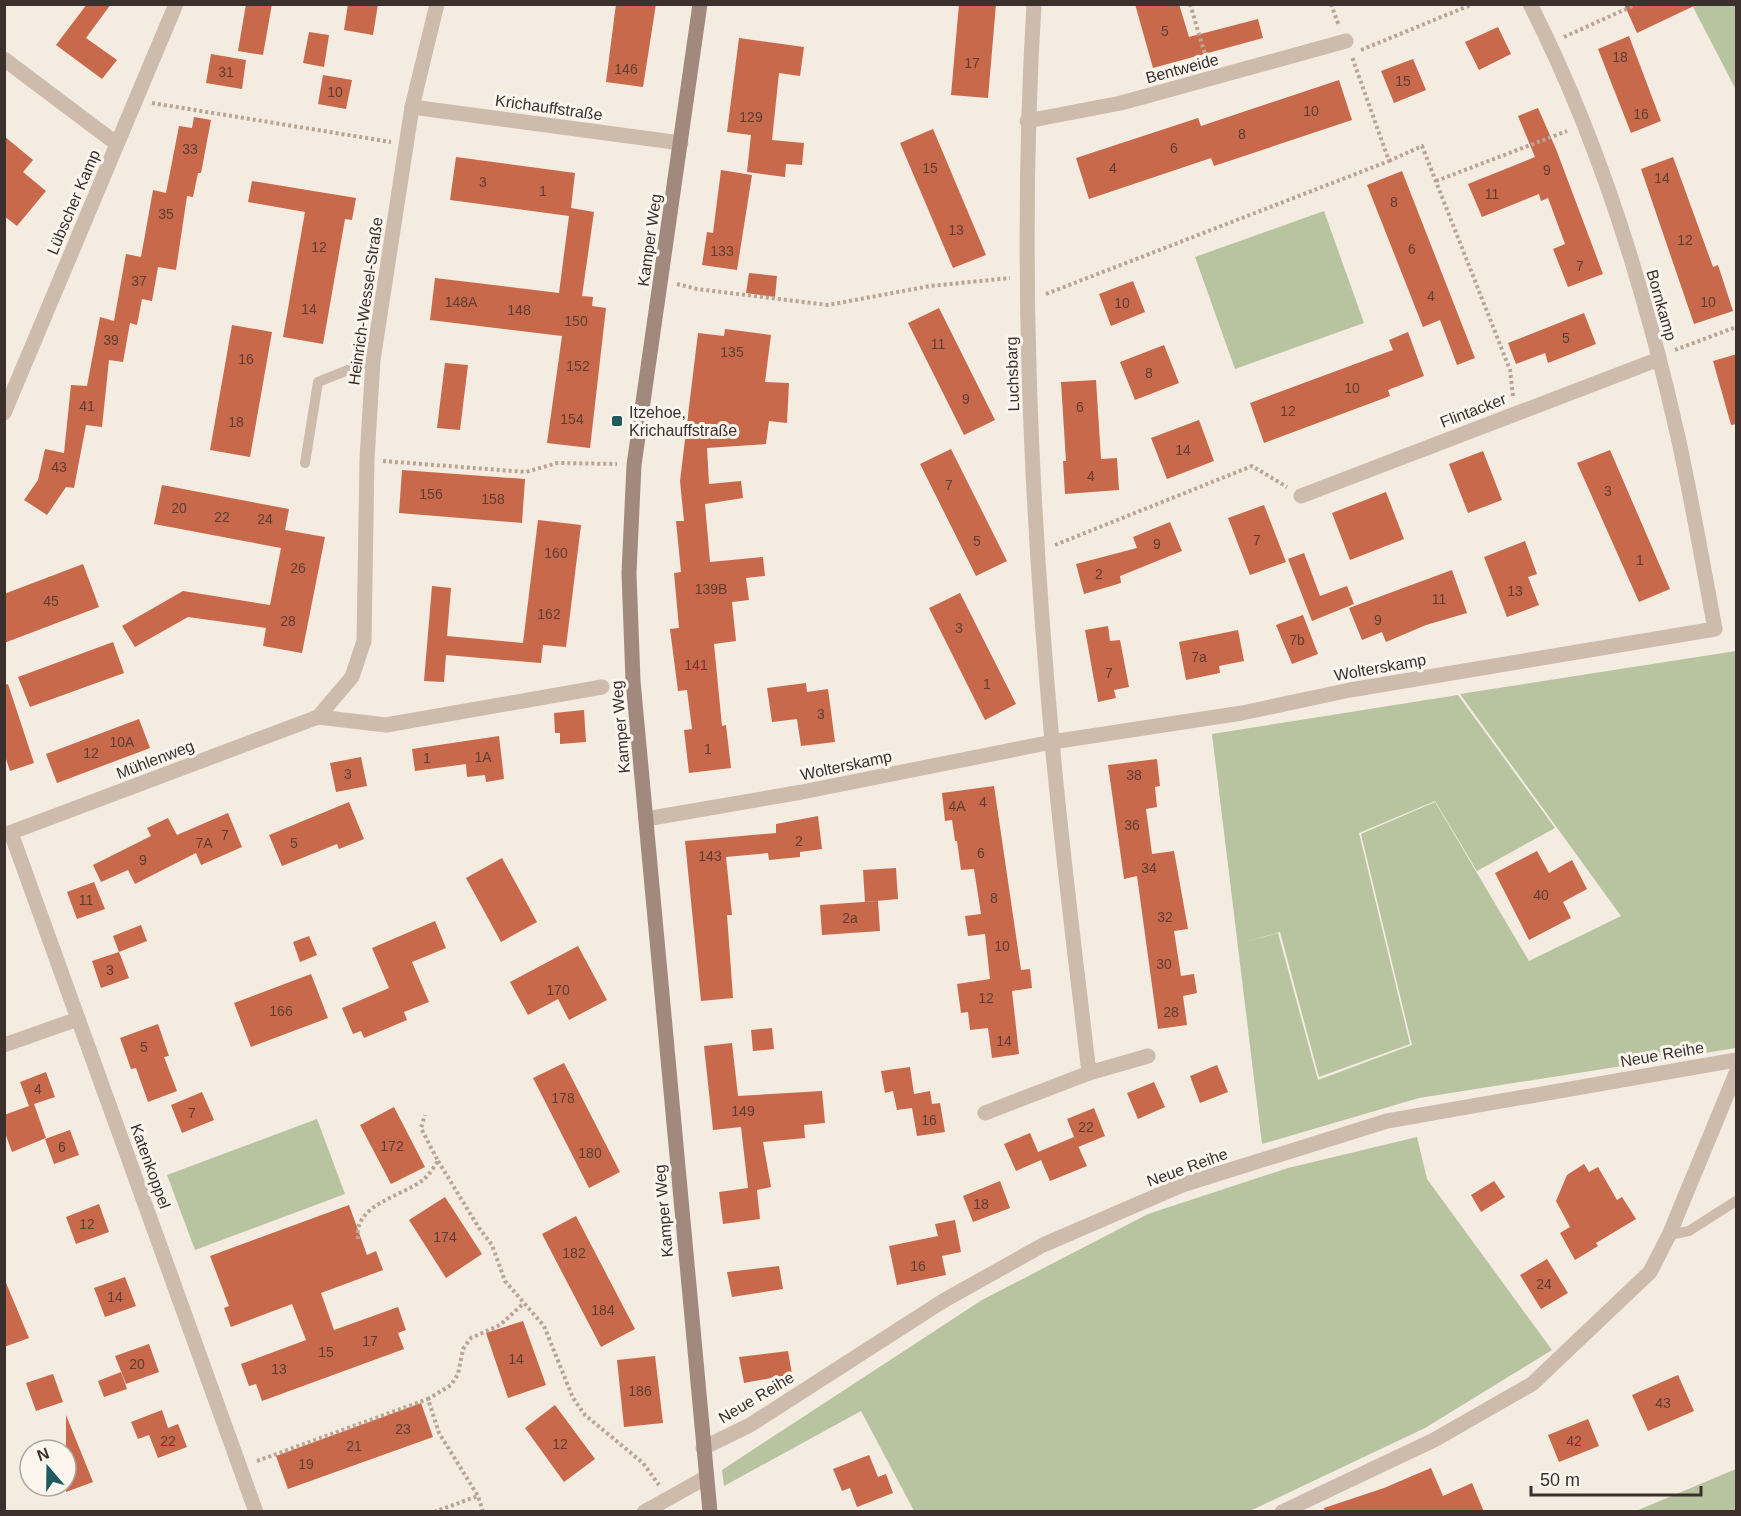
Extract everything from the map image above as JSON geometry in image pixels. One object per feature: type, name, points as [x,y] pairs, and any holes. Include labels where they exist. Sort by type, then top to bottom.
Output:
[{"type":"main road","name":"Kamper Weg","points":[[700,4],[634,465],[630,595],[633,681],[705,1478],[710,1512]]},
{"type":"street","name":"Lübscher Kamp","points":[[4,413],[176,4]]},
{"type":"street","name":"Heinrich-Wessel-Straße","points":[[352,677],[364,641],[367,459],[373,360],[412,107],[437,4]]},
{"type":"street","name":"Luchsbarg","points":[[1034,4],[1027,122],[1026,276],[1038,552],[1052,742]]},
{"type":"street","name":"Bornkamp","points":[[1530,4],[1584,125],[1622,229],[1659,359],[1678,438],[1715,629]]},
{"type":"street","name":"Bentweide","points":[[1027,122],[1121,103],[1346,41]]},
{"type":"street","points":[[4,59],[117,144]]},
{"type":"street","name":"Krichauffstraße","points":[[412,107],[681,143]]},
{"type":"street","name":"Flintacker","points":[[1301,495],[1659,359]]},
{"type":"street","name":"Wolterskamp","points":[[646,819],[802,792],[1052,742],[1242,713],[1350,690],[1715,629]]},
{"type":"street","name":"Mühlenweg","points":[[318,717],[352,677]]},
{"type":"street","name":"Mühlenweg","points":[[8,834],[318,717],[386,725],[603,687]]},
{"type":"street","points":[[1052,742],[1089,1073]]},
{"type":"street","name":"Katenkoppel","points":[[8,834],[78,1019],[256,1512]]},
{"type":"street","points":[[4,1044],[78,1019]]},
{"type":"street","points":[[986,1113],[1089,1073],[1148,1056]]},
{"type":"street","name":"Neue Reihe","points":[[703,1449],[750,1425],[914,1319],[1043,1245],[1182,1185],[1387,1121],[1737,1059]]},
{"type":"street","points":[[1282,1512],[1434,1440],[1532,1384],[1650,1272],[1670,1236],[1737,1073]]},
{"type":"street","points":[[645,1512],[705,1478]]},
{"type":"lane","points":[[305,463],[318,382],[373,360]]},
{"type":"lane","points":[[1670,1236],[1689,1231],[1737,1201]]},
{"type":"path","points":[[1190,4],[1212,78]]},
{"type":"path","points":[[1330,4],[1346,41]]},
{"type":"path","points":[[1389,161],[1351,54],[1473,4]]},
{"type":"path","points":[[1549,43],[1637,4]]},
{"type":"path","points":[[136,99],[174,108],[406,144]]},
{"type":"path","points":[[1436,181],[1584,125]]},
{"type":"path","points":[[1027,302],[1389,161],[1422,146],[1510,370],[1514,414]]},
{"type":"path","points":[[662,280],[697,289],[828,305],[930,286],[1026,276]]},
{"type":"path","points":[[1659,359],[1683,346],[1737,327]]},
{"type":"path","points":[[367,459],[526,472],[557,463],[634,465]]},
{"type":"path","points":[[1038,552],[1252,466],[1301,495]]},
{"type":"path","points":[[425,1114],[421,1128],[438,1161],[478,1228],[492,1245],[505,1281],[544,1326],[573,1398],[585,1415],[643,1464],[668,1497]]},
{"type":"path","points":[[358,1239],[357,1229],[366,1212],[425,1179],[438,1161]]},
{"type":"path","points":[[240,1467],[428,1399],[451,1385],[458,1374],[463,1349],[471,1338],[500,1325],[523,1304]]},
{"type":"path","points":[[428,1399],[439,1433],[478,1496],[483,1512]]},
{"type":"path","points":[[434,1512],[478,1496]]},
{"type":"green space","points":[[1692,5],[1736,5],[1736,90]]},
{"type":"green space","points":[[1324,211],[1364,323],[1235,369],[1195,257]]},
{"type":"green space","points":[[1736,651],[1736,1048],[1419,1098],[1262,1144],[1212,734],[1458,695],[1555,828],[1477,871],[1435,801],[1359,833],[1410,1044],[1319,1077],[1280,932],[1249,941],[1278,933],[1318,1080],[1412,1045],[1361,834],[1435,802],[1529,961],[1621,916],[1460,694]]},
{"type":"green space","points":[[317,1119],[345,1194],[195,1250],[167,1175]]},
{"type":"green space","points":[[1417,1137],[1427,1179],[1552,1350],[1425,1428],[1250,1511],[914,1511],[861,1411],[724,1486],[722,1470],[982,1300],[1148,1214],[1288,1168]]},
{"type":"green space","points":[[1736,1469],[1736,1511],[1636,1511]]},
{"type":"building","points":[[87,4],[111,4],[86,38],[117,60],[102,79],[56,45]]},
{"type":"building","points":[[246,4],[272,4],[263,55],[238,51]]},
{"type":"building","points":[[348,4],[378,4],[373,35],[344,30]]},
{"type":"building","points":[[616,4],[656,4],[643,87],[606,82]]},
{"type":"building","points":[[959,4],[996,4],[988,98],[951,95]]},
{"type":"building","points":[[1135,4],[1179,4],[1189,37],[1258,19],[1263,38],[1153,68]]},
{"type":"building","points":[[1624,4],[1698,4],[1637,33]]},
{"type":"building","points":[[1498,27],[1511,54],[1479,70],[1465,42]]},
{"type":"building","points":[[309,32],[329,35],[324,67],[303,63]]},
{"type":"building","points":[[1629,36],[1661,121],[1631,133],[1598,49]]},
{"type":"building","points":[[739,38],[804,47],[800,76],[779,73],[772,140],[804,143],[802,165],[786,164],[785,177],[747,172],[751,135],[727,132]]},
{"type":"building","points":[[211,54],[246,60],[242,89],[206,83]]},
{"type":"building","points":[[1413,59],[1426,90],[1394,103],[1381,71]]},
{"type":"building","points":[[323,75],[352,80],[346,109],[318,104]]},
{"type":"building","points":[[1339,80],[1352,120],[1214,166],[1211,158],[1089,199],[1076,158],[1198,118],[1201,126]]},
{"type":"building","points":[[1538,108],[1556,149],[1603,274],[1568,287],[1553,249],[1565,244],[1548,198],[1541,201],[1539,194],[1482,217],[1468,184],[1535,157],[1518,116]]},
{"type":"building","points":[[194,117],[211,120],[201,173],[198,173],[193,197],[187,196],[176,270],[158,267],[152,301],[142,299],[137,325],[130,323],[123,362],[109,360],[102,427],[86,425],[74,488],[66,487],[47,515],[24,500],[38,480],[45,449],[64,453],[71,385],[87,386],[100,317],[114,321],[126,254],[141,257],[153,190],[166,193],[179,126],[192,128]]},
{"type":"building","points":[[933,129],[986,255],[953,268],[900,143]]},
{"type":"building","points":[[4,136],[33,160],[23,172],[46,191],[17,226],[4,216]]},
{"type":"building","points":[[456,157],[575,173],[571,208],[594,212],[582,296],[593,297],[592,306],[606,308],[590,448],[547,443],[562,336],[430,320],[435,278],[559,293],[569,216],[450,200]]},
{"type":"building","points":[[1673,157],[1713,267],[1718,265],[1733,311],[1694,324],[1641,169]]},
{"type":"building","points":[[721,170],[752,175],[737,270],[702,265],[707,232],[713,233]]},
{"type":"building","points":[[1402,171],[1475,358],[1457,365],[1440,320],[1423,327],[1367,185]]},
{"type":"building","points":[[252,181],[356,198],[352,220],[345,219],[323,344],[283,337],[305,212],[248,202]]},
{"type":"building","points":[[749,273],[777,276],[775,297],[746,293]]},
{"type":"building","points":[[1133,281],[1145,312],[1111,326],[1099,294]]},
{"type":"building","points":[[939,308],[995,420],[964,435],[908,323]]},
{"type":"building","points":[[1584,313],[1596,344],[1548,363],[1545,353],[1516,364],[1508,343]]},
{"type":"building","points":[[232,325],[272,332],[250,457],[210,450]]},
{"type":"building","points":[[725,329],[771,335],[765,382],[789,383],[787,423],[769,421],[766,444],[707,448],[709,484],[741,481],[743,498],[705,504],[710,562],[763,557],[765,576],[746,578],[749,600],[732,602],[736,641],[714,644],[722,726],[726,725],[731,768],[689,773],[684,730],[692,729],[687,690],[678,691],[670,629],[679,628],[674,573],[681,572],[676,521],[684,521],[680,481],[698,333],[724,336]]},
{"type":"building","points":[[1408,332],[1424,376],[1388,390],[1390,396],[1264,443],[1250,403],[1393,350],[1389,340]]},
{"type":"building","points":[[1164,345],[1179,383],[1135,400],[1120,362]]},
{"type":"building","points":[[1737,354],[1737,424],[1731,425],[1713,361]]},
{"type":"building","points":[[445,363],[468,365],[460,430],[437,428]]},
{"type":"building","points":[[1096,380],[1101,459],[1117,458],[1119,490],[1065,494],[1063,461],[1066,461],[1061,382]]},
{"type":"building","points":[[1199,420],[1214,461],[1167,479],[1151,438]]},
{"type":"building","points":[[951,449],[1007,561],[976,576],[920,464]]},
{"type":"building","points":[[1610,450],[1670,589],[1639,602],[1577,463]]},
{"type":"building","points":[[1483,451],[1502,500],[1468,513],[1449,464]]},
{"type":"building","points":[[402,470],[525,479],[522,523],[399,513]]},
{"type":"building","points":[[162,485],[289,509],[285,530],[325,537],[302,653],[263,646],[266,628],[188,617],[135,647],[122,626],[183,591],[270,605],[281,548],[154,524]]},
{"type":"building","points":[[1386,492],[1404,539],[1350,560],[1332,513]]},
{"type":"building","points":[[1264,505],[1286,562],[1250,575],[1228,518]]},
{"type":"building","points":[[538,520],[581,525],[566,647],[543,645],[541,663],[446,655],[444,682],[424,681],[432,586],[451,588],[447,636],[523,643]]},
{"type":"building","points":[[1170,522],[1182,551],[1120,576],[1121,583],[1084,594],[1076,564],[1137,548],[1133,537]]},
{"type":"building","points":[[1525,541],[1537,574],[1528,577],[1539,605],[1507,617],[1484,557]]},
{"type":"building","points":[[1304,553],[1320,596],[1347,586],[1354,604],[1312,621],[1288,559]]},
{"type":"building","points":[[83,564],[99,607],[4,643],[4,594]]},
{"type":"building","points":[[1452,570],[1467,613],[1426,625],[1386,642],[1382,632],[1362,640],[1349,608]]},
{"type":"building","points":[[960,593],[1016,704],[985,720],[929,608]]},
{"type":"building","points":[[1303,615],[1318,654],[1292,664],[1276,625]]},
{"type":"building","points":[[1108,626],[1110,641],[1120,640],[1129,687],[1114,690],[1116,698],[1098,702],[1085,630]]},
{"type":"building","points":[[1238,630],[1244,661],[1219,666],[1220,673],[1186,680],[1179,642]]},
{"type":"building","points":[[113,642],[124,673],[30,707],[18,677]]},
{"type":"building","points":[[806,683],[807,692],[828,689],[835,742],[801,746],[797,719],[772,722],[767,688]]},
{"type":"building","points":[[8,684],[34,763],[10,771],[4,753],[4,685]]},
{"type":"building","points":[[584,710],[586,742],[560,744],[560,733],[555,733],[554,713]]},
{"type":"building","points":[[139,719],[150,748],[57,783],[46,754]]},
{"type":"building","points":[[499,736],[504,779],[486,782],[485,775],[467,777],[466,764],[415,771],[412,749]]},
{"type":"building","points":[[361,757],[367,786],[336,792],[330,763]]},
{"type":"building","points":[[1157,759],[1160,786],[1155,787],[1157,807],[1146,809],[1152,854],[1174,851],[1188,929],[1174,931],[1181,976],[1194,974],[1197,993],[1183,996],[1187,1025],[1158,1029],[1137,876],[1124,879],[1108,765]]},
{"type":"building","points":[[994,786],[1021,970],[1030,969],[1032,988],[1012,991],[1019,1054],[992,1058],[988,1028],[970,1030],[968,1012],[961,1013],[957,984],[990,979],[985,934],[968,936],[965,916],[981,914],[974,869],[961,870],[952,820],[945,821],[942,793]]},
{"type":"building","points":[[349,802],[364,839],[339,849],[337,844],[282,866],[269,835]]},
{"type":"building","points":[[228,813],[242,847],[201,865],[196,853],[135,884],[128,870],[101,882],[93,865],[151,836],[147,828],[168,818],[177,835]]},
{"type":"building","points":[[818,816],[822,849],[800,852],[800,857],[769,860],[768,853],[726,857],[732,915],[727,915],[733,998],[701,1001],[685,841],[776,833],[776,824]]},
{"type":"building","points":[[1537,851],[1549,873],[1572,860],[1587,889],[1563,902],[1571,918],[1529,940],[1495,873]]},
{"type":"building","points":[[502,858],[537,922],[501,942],[466,878]]},
{"type":"building","points":[[896,868],[898,899],[865,902],[863,870]]},
{"type":"building","points":[[94,882],[105,909],[77,919],[67,892]]},
{"type":"building","points":[[878,901],[880,931],[822,935],[820,905]]},
{"type":"building","points":[[435,921],[446,948],[412,962],[429,1002],[404,1012],[407,1020],[364,1038],[361,1031],[353,1034],[342,1008],[389,988],[372,948]]},
{"type":"building","points":[[141,925],[147,941],[119,952],[113,936]]},
{"type":"building","points":[[309,936],[317,955],[300,962],[293,942]]},
{"type":"building","points":[[578,946],[607,1000],[569,1020],[558,999],[528,1015],[510,982]]},
{"type":"building","points":[[119,952],[129,978],[101,988],[92,961]]},
{"type":"building","points":[[311,974],[328,1018],[251,1047],[234,1003]]},
{"type":"building","points":[[158,1024],[169,1056],[164,1057],[177,1091],[148,1102],[136,1068],[131,1069],[120,1038]]},
{"type":"building","points":[[772,1028],[774,1049],[753,1051],[751,1030]]},
{"type":"building","points":[[732,1043],[738,1096],[822,1091],[825,1123],[804,1125],[805,1138],[763,1142],[771,1187],[757,1190],[760,1219],[723,1224],[719,1192],[748,1188],[741,1127],[713,1130],[704,1046]]},
{"type":"building","points":[[564,1063],[620,1172],[589,1188],[533,1078]]},
{"type":"building","points":[[1217,1065],[1228,1092],[1200,1103],[1190,1076]]},
{"type":"building","points":[[910,1067],[914,1094],[930,1091],[932,1104],[940,1103],[945,1132],[917,1136],[912,1108],[897,1110],[893,1091],[885,1093],[881,1071]]},
{"type":"building","points":[[46,1072],[55,1097],[34,1104],[46,1138],[12,1152],[4,1130],[4,1115],[29,1106],[20,1082]]},
{"type":"building","points":[[1154,1082],[1165,1107],[1138,1119],[1127,1093]]},
{"type":"building","points":[[202,1092],[214,1120],[182,1133],[171,1105]]},
{"type":"building","points":[[394,1107],[425,1167],[391,1184],[360,1125]]},
{"type":"building","points":[[1094,1108],[1105,1136],[1078,1147],[1067,1119]]},
{"type":"building","points":[[70,1130],[79,1155],[54,1164],[45,1139]]},
{"type":"building","points":[[1030,1133],[1038,1152],[1074,1137],[1087,1166],[1050,1181],[1041,1160],[1016,1171],[1004,1144]]},
{"type":"building","points":[[1584,1164],[1589,1172],[1598,1167],[1617,1200],[1622,1197],[1636,1219],[1596,1243],[1598,1246],[1575,1260],[1560,1233],[1570,1227],[1556,1201],[1567,1175]]},
{"type":"building","points":[[1000,1181],[1010,1208],[973,1222],[963,1196]]},
{"type":"building","points":[[1494,1181],[1505,1197],[1481,1212],[1471,1195]]},
{"type":"building","points":[[445,1197],[482,1254],[446,1278],[409,1220]]},
{"type":"building","points":[[99,1204],[109,1232],[76,1244],[66,1217]]},
{"type":"building","points":[[349,1205],[367,1255],[376,1251],[383,1270],[321,1293],[334,1330],[398,1307],[406,1330],[398,1333],[404,1349],[262,1401],[256,1384],[249,1386],[241,1364],[306,1340],[292,1304],[231,1327],[224,1308],[229,1306],[210,1256]]},
{"type":"building","points":[[576,1216],[635,1329],[601,1347],[542,1234]]},
{"type":"building","points":[[955,1220],[961,1252],[942,1256],[946,1275],[897,1285],[889,1246],[938,1236],[935,1224]]},
{"type":"building","points":[[1547,1259],[1568,1293],[1541,1309],[1520,1275]]},
{"type":"building","points":[[779,1266],[783,1289],[732,1297],[727,1272]]},
{"type":"building","points":[[125,1277],[136,1306],[105,1317],[94,1288]]},
{"type":"building","points":[[4,1278],[29,1338],[4,1347]]},
{"type":"building","points":[[523,1321],[546,1385],[508,1398],[486,1333]]},
{"type":"building","points":[[149,1344],[159,1372],[126,1384],[115,1356]]},
{"type":"building","points":[[788,1351],[792,1374],[744,1383],[739,1357]]},
{"type":"building","points":[[655,1356],[663,1423],[624,1427],[617,1360]]},
{"type":"building","points":[[121,1372],[127,1389],[104,1397],[98,1381]]},
{"type":"building","points":[[53,1374],[63,1402],[36,1411],[26,1383]]},
{"type":"building","points":[[1678,1375],[1694,1411],[1648,1431],[1632,1395]]},
{"type":"building","points":[[421,1403],[433,1437],[288,1489],[276,1456]]},
{"type":"building","points":[[555,1405],[595,1459],[564,1482],[525,1428]]},
{"type":"building","points":[[162,1410],[168,1428],[178,1424],[187,1447],[158,1458],[149,1435],[138,1439],[131,1422]]},
{"type":"building","points":[[66,1415],[75,1438],[66,1438]]},
{"type":"building","points":[[1588,1419],[1599,1446],[1559,1462],[1548,1435]]},
{"type":"building","points":[[78,1445],[93,1482],[78,1488]]},
{"type":"building","points":[[869,1455],[878,1477],[886,1474],[893,1493],[857,1507],[850,1488],[842,1491],[833,1469]]},
{"type":"building","points":[[1431,1468],[1443,1496],[1472,1483],[1484,1512],[1325,1512],[1324,1508],[1384,1488]]},
{"type":"place","name":"Itzehoe, Krichauffstraße","points":[[617,421]]}]
